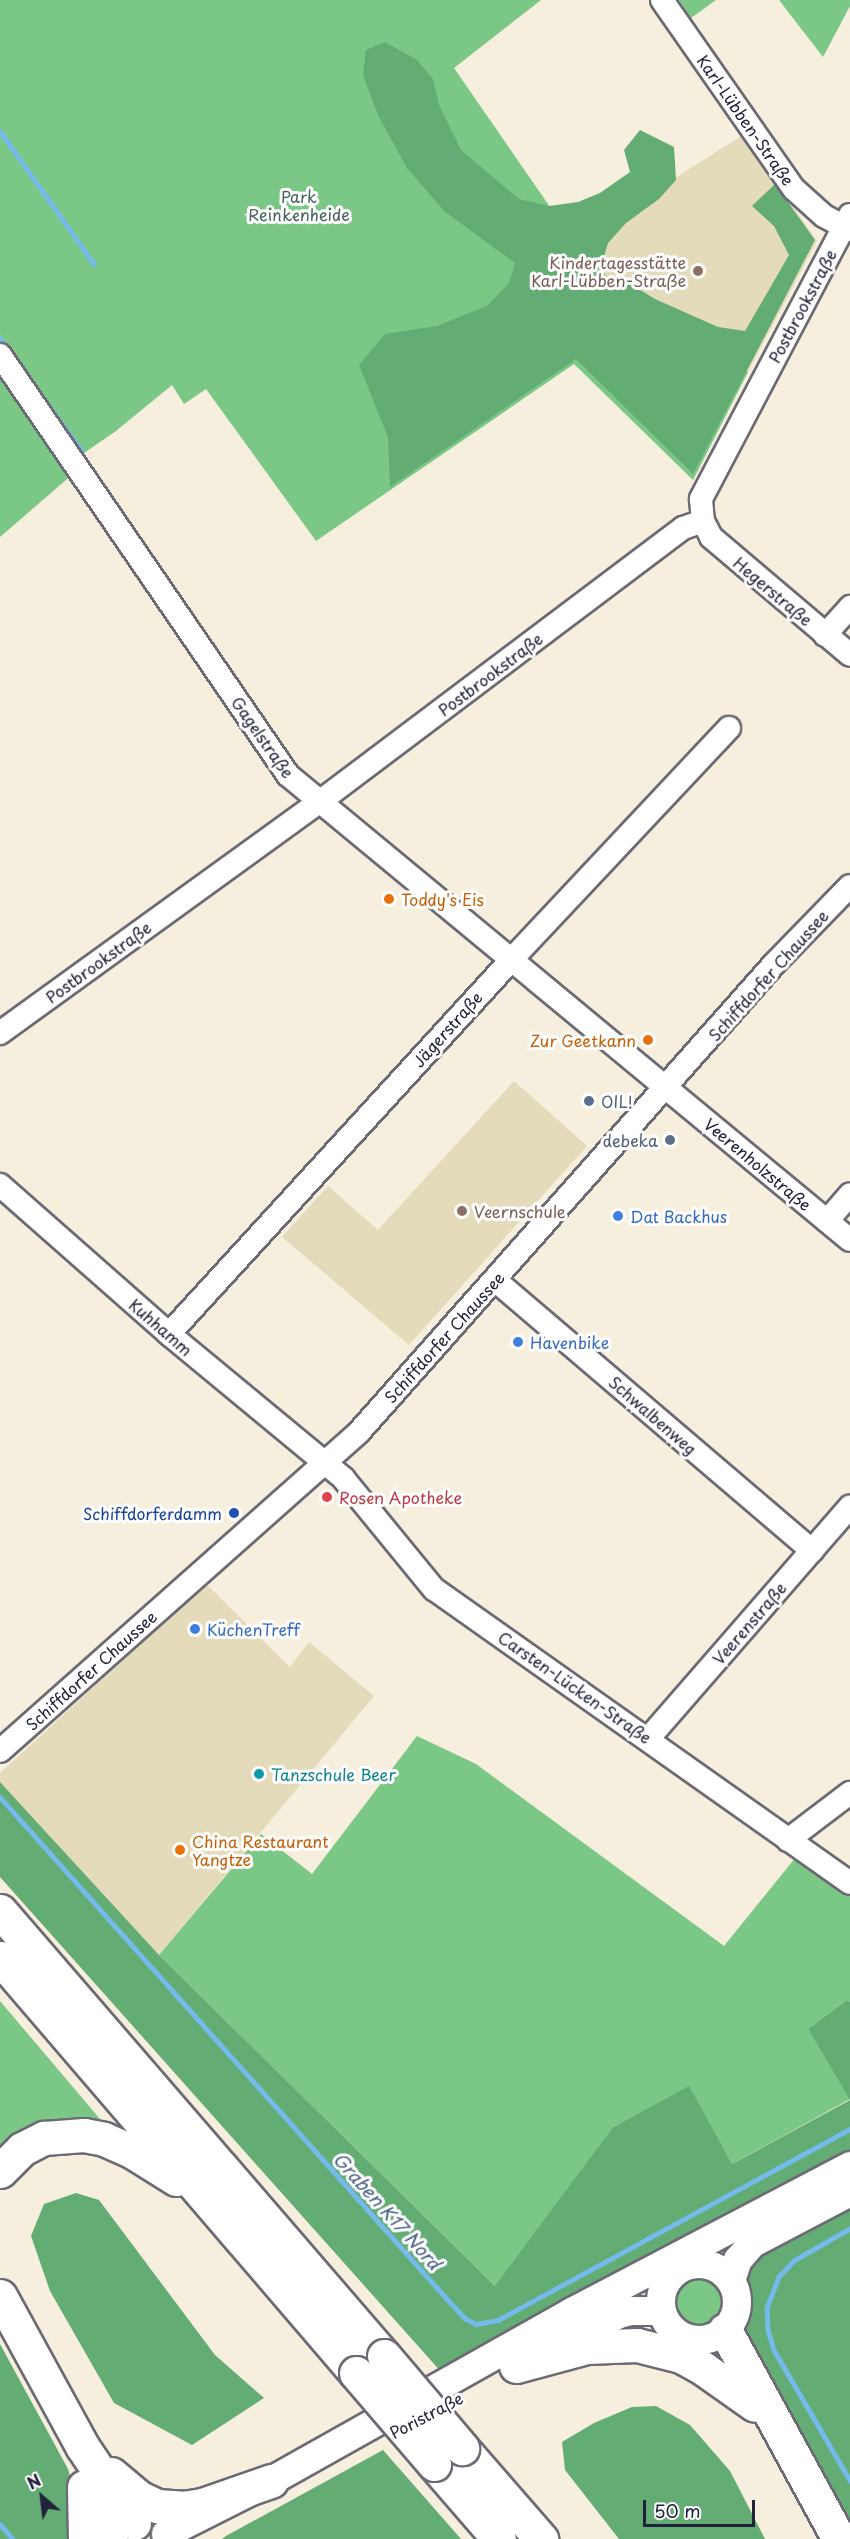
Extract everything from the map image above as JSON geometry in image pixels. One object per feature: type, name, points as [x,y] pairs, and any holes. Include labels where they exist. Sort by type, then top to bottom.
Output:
[{"type":"highway","points":[[0,1911],[541,2539]]},
{"type":"highway","points":[[0,1958],[499,2539]]},
{"type":"highway","points":[[0,2170],[22,2149],[44,2138],[84,2135],[104,2139],[161,2168],[220,2214]]},
{"type":"highway","points":[[0,2296],[81,2454],[110,2534]]},
{"type":"highway","points":[[0,2316],[81,2454],[124,2487],[157,2506],[183,2508],[202,2505],[271,2481]]},
{"type":"highway","points":[[717,2335],[828,2539]]},
{"type":"highway","points":[[717,2335],[839,2539]]},
{"type":"highway","points":[[516,2366],[586,2347],[636,2345],[681,2356],[704,2369],[755,2405]]},
{"type":"highway","points":[[81,2454],[86,2506],[110,2534]]},
{"type":"main road","name":"Poristraße","points":[[110,2534],[146,2523],[168,2537],[572,2312],[781,2200],[850,2166]]},
{"type":"main road","points":[[722,2274],[753,2243],[850,2192]]},
{"type":"main road","name":"Poristraße","points":[[722,2274],[781,2200]]},
{"type":"main road","points":[[703,2264],[722,2274],[737,2301],[732,2322],[717,2335],[690,2340],[673,2332],[662,2301],[673,2273],[682,2268],[703,2264]]},
{"type":"main road","name":"Poristraße","points":[[572,2312],[622,2297],[662,2301]]},
{"type":"main road","name":"Poristraße","points":[[196,2539],[516,2366],[619,2314],[662,2301]]},
{"type":"street","name":"Karl-Lübben-Straße","points":[[662,0],[794,189],[824,216],[848,224]]},
{"type":"street","name":"Postbrookstraße","points":[[0,1033],[318,803],[683,528],[703,521],[701,499],[704,492],[848,224]]},
{"type":"street","name":"Gagelstraße","points":[[0,355],[288,775],[318,803],[512,959],[666,1088]]},
{"type":"street","name":"Hegerstraße","points":[[703,521],[711,537],[727,553],[850,656]]},
{"type":"street","points":[[825,634],[850,607]]},
{"type":"street","name":"Jägerstraße","points":[[168,1334],[512,959],[729,728]]},
{"type":"street","name":"Schiffdorfer Chaussee","points":[[0,1751],[326,1464],[358,1432],[779,959],[850,886]]},
{"type":"street","name":"Veerenholzstraße","points":[[666,1088],[850,1240]]},
{"type":"street","name":"Kuhhamm","points":[[0,1185],[168,1334],[326,1464]]},
{"type":"street","points":[[827,1221],[850,1195]]},
{"type":"street","name":"Schwalbenweg","points":[[495,1280],[812,1551]]},
{"type":"street","name":"Carsten-Lücken-Straße","points":[[326,1464],[343,1478],[434,1589],[850,1883]]},
{"type":"street","name":"Veerenstraße","points":[[648,1739],[850,1507]]},
{"type":"street","points":[[788,1840],[850,1793]]},
{"type":"shaded area","name":"Kindertagesstätte Karl-Lübben-Straße","points":[[743,135],[817,241],[748,372],[615,301],[574,242]]},
{"type":"shaded area","name":"Veernschule","points":[[514,1081],[587,1146],[409,1345],[282,1237],[328,1186],[378,1230]]},
{"type":"shaded area","points":[[206,1584],[290,1667],[309,1642],[374,1696],[159,1955],[0,1782],[0,1773]]},
{"type":"green space","name":"Park Reinkenheide","points":[[0,0],[541,0],[454,68],[615,301],[748,372],[693,480],[574,364],[316,541],[206,389],[184,404],[172,385],[116,431],[84,453],[0,335]]},
{"type":"green space","points":[[679,0],[716,0],[691,18]]},
{"type":"green space","points":[[779,0],[850,0],[850,6],[823,57]]},
{"type":"green space","points":[[385,42],[417,60],[433,79],[439,105],[461,150],[519,199],[549,206],[578,202],[600,193],[630,172],[624,150],[640,130],[674,147],[676,180],[659,199],[626,223],[608,243],[600,270],[616,284],[632,285],[655,299],[718,327],[745,331],[789,255],[774,226],[752,206],[775,184],[815,240],[693,474],[576,359],[390,487],[388,437],[359,365],[385,334],[437,326],[487,306],[509,283],[515,263],[444,211],[407,168],[378,115],[363,75],[366,50]]},
{"type":"green space","points":[[0,367],[74,473],[0,537]]},
{"type":"green space","points":[[417,1736],[476,1764],[724,1946],[796,1857],[850,1895],[850,2002],[847,2000],[808,2029],[850,2099],[732,2164],[688,2087],[613,2127],[496,2287],[159,1955],[261,1834],[312,1874]]},
{"type":"green space","points":[[0,1782],[159,1955],[495,2286],[613,2127],[689,2086],[732,2164],[850,2100],[850,2160],[443,2374],[0,1877]]},
{"type":"green space","points":[[847,2000],[850,2002],[850,2100],[808,2029]]},
{"type":"green space","points":[[0,2001],[100,2119],[66,2121],[0,2154]]},
{"type":"green space","points":[[76,2193],[99,2200],[215,2355],[264,2398],[192,2445],[114,2403],[50,2291],[31,2236],[44,2204]]},
{"type":"green space","points":[[850,2201],[850,2532],[738,2331],[749,2306],[743,2276],[747,2262]]},
{"type":"green space","points":[[699,2275],[709,2277],[717,2283],[723,2291],[725,2301],[723,2311],[717,2319],[709,2325],[699,2327],[689,2325],[681,2319],[675,2311],[673,2301],[675,2291],[681,2283],[689,2277]]},
{"type":"green space","points":[[0,2344],[68,2469],[75,2493],[74,2539],[0,2539]]},
{"type":"green space","points":[[656,2406],[690,2425],[730,2471],[765,2539],[619,2539],[565,2470],[562,2442],[594,2423],[632,2407]]},
{"type":"green space","points":[[383,2450],[461,2539],[222,2539],[226,2536]]},
{"type":"waterway","points":[[0,131],[94,264]]},
{"type":"waterway","points":[[0,338],[8,350]]},
{"type":"waterway","points":[[36,388],[82,451]]},
{"type":"waterway","name":"Graben K17 Nord","points":[[0,1797],[448,2300],[465,2318],[476,2324],[498,2320],[850,2129]]},
{"type":"waterway","points":[[850,2229],[794,2261],[779,2277],[767,2308],[768,2330],[774,2350],[850,2480]]},
{"type":"waterway","points":[[0,2524],[13,2539]]},
{"type":"place","name":"Kindertagesstätte Karl-Lübben-Straße","points":[[698,271]]},
{"type":"place","name":"Toddy's Eis","points":[[389,899]]},
{"type":"place","name":"Zur Geetkann","points":[[648,1040]]},
{"type":"place","name":"OIL!","points":[[589,1101]]},
{"type":"place","name":"debeka","points":[[670,1140]]},
{"type":"place","name":"Veernschule","points":[[462,1211]]},
{"type":"place","name":"Dat Backhus","points":[[618,1216]]},
{"type":"place","name":"Havenbike","points":[[518,1342]]},
{"type":"place","name":"Rosen Apotheke","points":[[327,1497]]},
{"type":"place","name":"Schiffdorferdamm","points":[[234,1513]]},
{"type":"place","name":"KüchenTreff","points":[[195,1629]]},
{"type":"place","name":"Tanzschule Beer","points":[[259,1774]]},
{"type":"place","name":"China Restaurant Yangtze","points":[[180,1850]]}]
